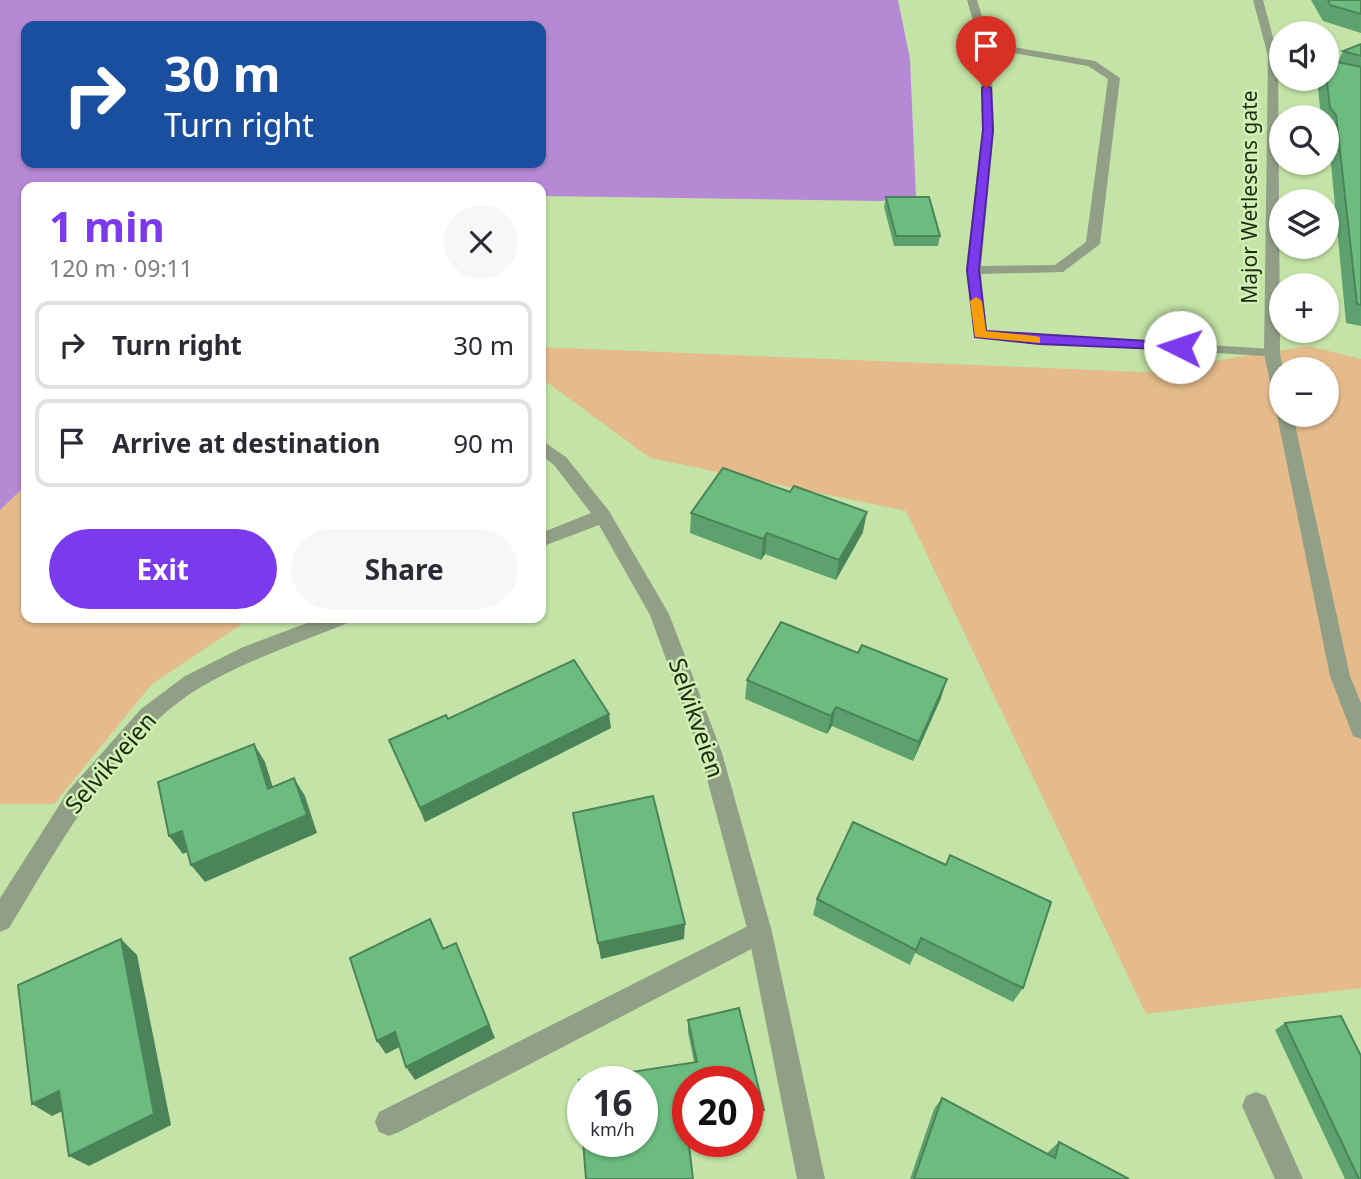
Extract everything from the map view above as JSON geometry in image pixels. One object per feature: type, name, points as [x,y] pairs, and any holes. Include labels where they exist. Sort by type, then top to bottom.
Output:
[{"type":"street","points":[[972,0],[985,45],[988,130],[973,270],[980,335],[1272,354]]},
{"type":"street","name":"Major Wetlesens gate","points":[[1258,0],[1269,33]]},
{"type":"street","points":[[973,270],[1058,269],[1093,244],[1114,78],[1091,63],[985,45]]},
{"type":"street","name":"Major Wetlesens gate","points":[[1273,357],[1276,91]]},
{"type":"street","points":[[1288,427],[1340,676],[1361,730]]},
{"type":"street","name":"Selvikveien","points":[[546,450],[560,461],[603,516],[659,614],[711,753],[760,932],[811,1179]]},
{"type":"street","points":[[546,538],[603,516]]},
{"type":"street","name":"Selvikveien","points":[[0,920],[78,797],[148,715],[203,676],[248,654],[328,623]]},
{"type":"street","points":[[389,1122],[760,932]]},
{"type":"street","points":[[1256,1106],[1289,1179]]},
{"type":"shaded area","points":[[0,0],[898,0],[910,59],[916,198],[879,201],[546,196],[546,182],[21,182],[21,490],[0,510]]},
{"type":"shaded area","points":[[1309,346],[1361,359],[1361,988],[1146,1014],[906,511],[650,458],[546,382],[546,347],[1145,372]]},
{"type":"shaded area","points":[[21,490],[21,623],[244,623],[152,684],[54,804],[0,804],[0,510]]},
{"type":"building","points":[[1328,0],[1361,0],[1361,14],[1330,5]]},
{"type":"building","points":[[1361,44],[1361,56],[1343,51]]},
{"type":"building","points":[[1339,62],[1361,67],[1361,305],[1357,304],[1339,142],[1339,105],[1330,105],[1328,91],[1339,91]]},
{"type":"building","points":[[886,197],[929,197],[940,236],[896,236]]},
{"type":"building","points":[[723,468],[790,492],[794,486],[867,512],[839,560],[767,533],[763,539],[691,513]]},
{"type":"building","points":[[781,622],[858,653],[862,645],[947,679],[919,742],[836,707],[831,716],[747,680]]},
{"type":"building","points":[[574,660],[609,714],[420,808],[389,740],[446,715],[448,719]]},
{"type":"building","points":[[254,744],[268,789],[294,778],[307,815],[191,865],[182,831],[169,836],[158,782]]},
{"type":"building","points":[[653,796],[685,924],[598,943],[573,813]]},
{"type":"building","points":[[853,822],[946,865],[950,855],[1051,902],[1023,988],[921,938],[916,950],[817,899]]},
{"type":"building","points":[[430,919],[443,949],[456,943],[489,1025],[406,1067],[395,1032],[377,1041],[350,958]]},
{"type":"building","points":[[121,939],[154,1114],[69,1156],[59,1091],[32,1104],[18,985]]},
{"type":"building","points":[[739,1008],[753,1066],[672,1066],[672,1157],[690,1157],[693,1179],[586,1179],[584,1157],[658,1157],[658,1068],[697,1062],[688,1020]]},
{"type":"building","points":[[1341,1016],[1361,1056],[1361,1179],[1285,1023]]},
{"type":"building","points":[[942,1098],[1055,1158],[1059,1142],[1129,1179],[914,1179]]},
{"type":"slow traffic","points":[[976,301],[980,335],[1035,340]]},
{"type":"route","points":[[986,88],[988,130],[973,270],[980,335],[1039,341],[1180,347]]}]
